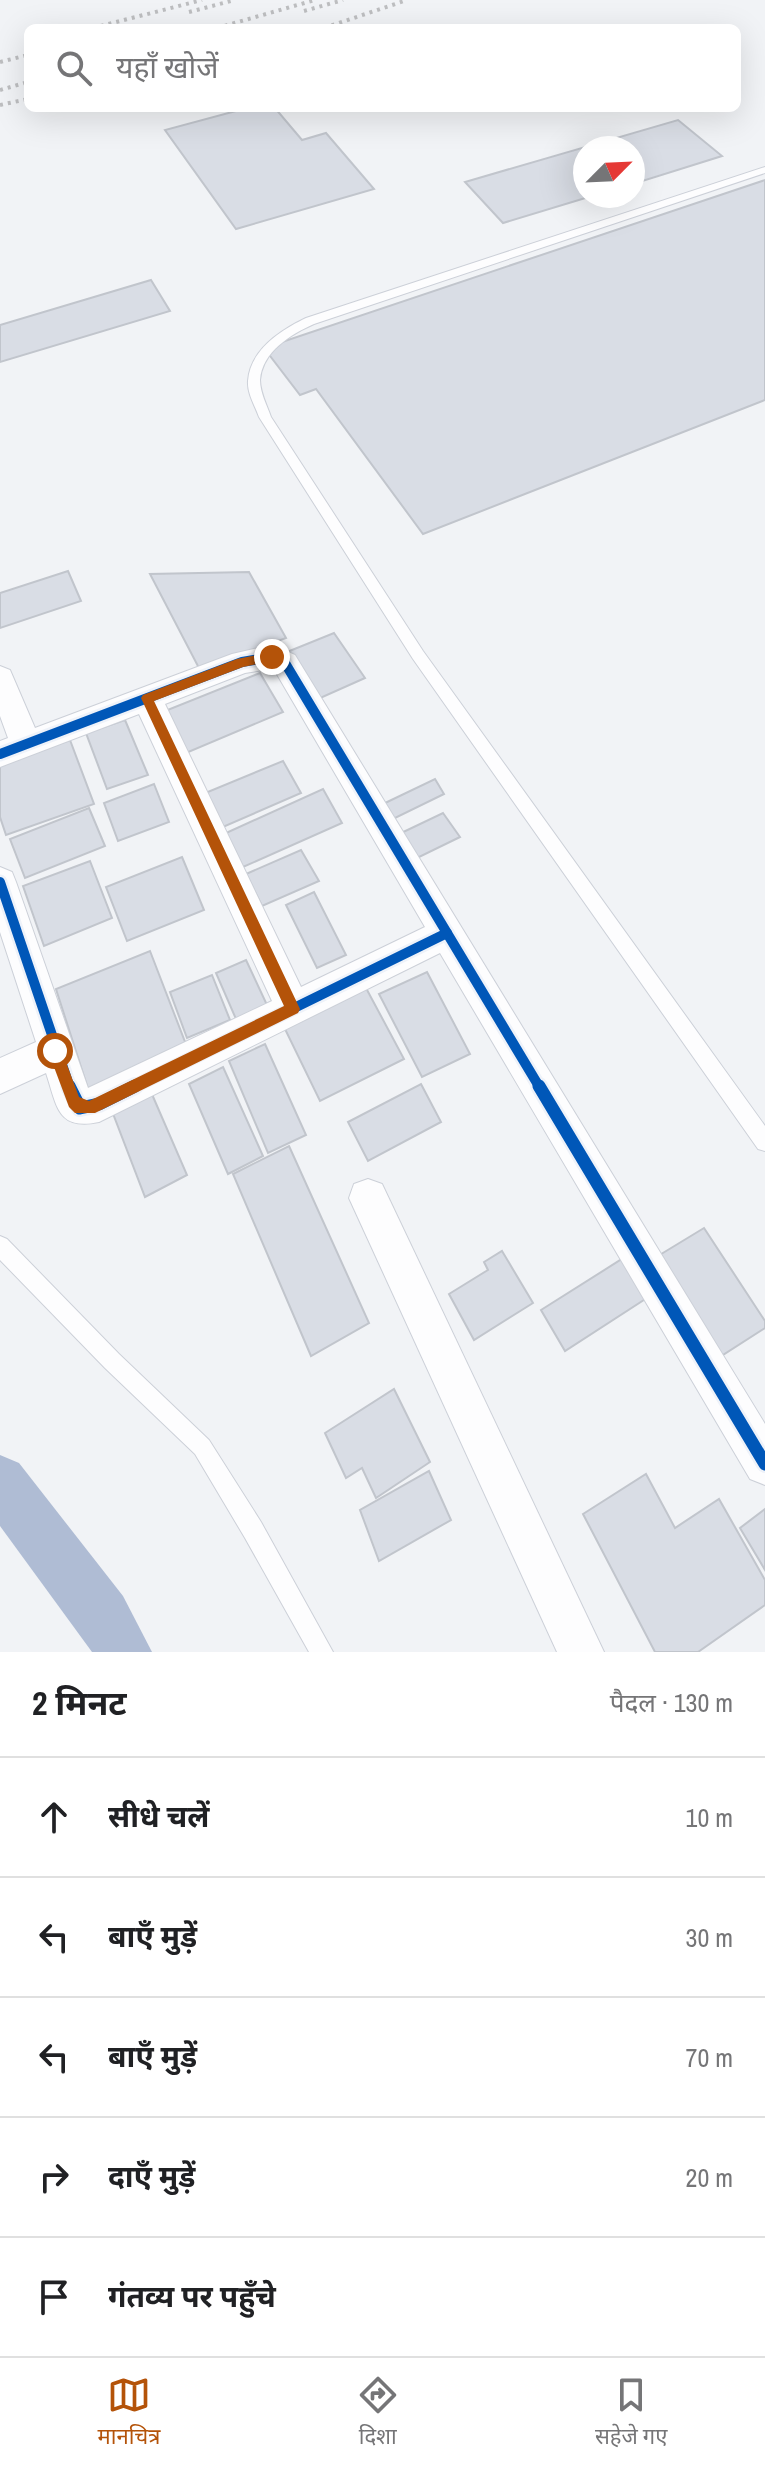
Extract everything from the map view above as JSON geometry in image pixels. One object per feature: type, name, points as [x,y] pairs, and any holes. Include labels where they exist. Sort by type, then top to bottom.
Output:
[{"type":"street","points":[[0,678],[13,749],[258,658],[272,657],[285,663],[765,1464]]},
{"type":"street","points":[[147,698],[293,1009]]},
{"type":"street","points":[[0,882],[55,1051],[74,1101],[80,1108],[90,1108],[447,933]]},
{"type":"street","points":[[0,1076],[55,1051]]},
{"type":"street","points":[[368,1198],[581,1652]]},
{"type":"lane","points":[[765,170],[310,321],[279,337],[262,360],[254,381],[265,417],[418,655],[765,1142]]},
{"type":"lane","points":[[0,1246],[92,1341],[202,1447],[322,1652]]},
{"type":"building","points":[[232,112],[278,112],[302,140],[326,133],[374,189],[236,229],[165,130]]},
{"type":"building","points":[[678,120],[722,156],[645,180],[645,136],[623,136]]},
{"type":"building","points":[[573,151],[573,202],[503,223],[465,182]]},
{"type":"building","points":[[765,180],[765,400],[423,534],[316,389],[300,395],[264,348]]},
{"type":"building","points":[[151,280],[170,311],[0,362],[0,325]]},
{"type":"building","points":[[68,571],[81,601],[0,628],[0,593]]},
{"type":"building","points":[[249,572],[286,638],[200,670],[150,574]]},
{"type":"building","points":[[334,633],[365,678],[318,699],[287,652]]},
{"type":"building","points":[[260,673],[283,712],[186,753],[165,711]]},
{"type":"building","points":[[125,720],[148,775],[107,789],[86,733]]},
{"type":"building","points":[[70,740],[94,804],[6,835],[0,817],[0,764]]},
{"type":"building","points":[[283,761],[301,793],[216,830],[198,796]]},
{"type":"building","points":[[435,779],[444,794],[393,819],[383,804]]},
{"type":"building","points":[[154,784],[169,822],[118,841],[104,803]]},
{"type":"building","points":[[323,789],[342,823],[243,867],[226,833]]},
{"type":"building","points":[[89,808],[105,846],[25,878],[10,839]]},
{"type":"building","points":[[443,813],[460,837],[413,860],[397,835]]},
{"type":"building","points":[[301,850],[319,881],[262,906],[246,874]]},
{"type":"building","points":[[182,857],[204,910],[127,941],[106,887]]},
{"type":"building","points":[[90,861],[112,918],[44,946],[23,886]]},
{"type":"building","points":[[314,892],[346,955],[317,968],[286,905]]},
{"type":"building","points":[[150,951],[187,1047],[88,1089],[56,989]]},
{"type":"building","points":[[246,960],[267,1005],[236,1019],[216,973]]},
{"type":"building","points":[[427,972],[470,1054],[422,1077],[379,994]]},
{"type":"building","points":[[212,975],[230,1020],[187,1038],[170,992]]},
{"type":"building","points":[[366,988],[404,1059],[320,1101],[284,1027]]},
{"type":"building","points":[[265,1044],[306,1135],[268,1153],[229,1061]]},
{"type":"building","points":[[223,1067],[263,1156],[228,1174],[189,1084]]},
{"type":"building","points":[[421,1084],[441,1122],[368,1161],[348,1122]]},
{"type":"building","points":[[151,1092],[187,1175],[145,1197],[112,1111]]},
{"type":"building","points":[[289,1146],[369,1323],[311,1356],[233,1174]]},
{"type":"building","points":[[704,1228],[765,1321],[765,1328],[715,1360],[653,1259]]},
{"type":"building","points":[[502,1251],[533,1303],[474,1340],[449,1294],[488,1270],[484,1262]]},
{"type":"building","points":[[625,1257],[650,1296],[565,1351],[541,1310]]},
{"type":"building","points":[[394,1389],[430,1462],[376,1498],[362,1468],[346,1478],[325,1433]]},
{"type":"building","points":[[429,1471],[451,1520],[379,1561],[360,1510]]},
{"type":"building","points":[[646,1474],[675,1528],[719,1499],[765,1580],[765,1605],[698,1652],[655,1652],[583,1514]]},
{"type":"building","points":[[765,1509],[765,1570],[740,1528]]},
{"type":"waterway","points":[[0,1482],[103,1616],[123,1652]]},
{"type":"railway","points":[[109,24],[202,0]]},
{"type":"railway","points":[[189,12],[235,0]]},
{"type":"railway","points":[[231,24],[315,0]]},
{"type":"railway","points":[[304,11],[343,0]]},
{"type":"railway","points":[[336,24],[407,0]]},
{"type":"railway","points":[[0,62],[24,56]]},
{"type":"railway","points":[[0,90],[24,83]]},
{"type":"railway","points":[[0,105],[24,100]]},
{"type":"cycle path","points":[[0,754],[242,662],[272,657],[285,663],[765,1464]]},
{"type":"cycle path","points":[[0,882],[74,1101],[80,1108],[99,1104],[447,933]]},
{"type":"route","points":[[55,1051],[74,1101],[80,1108],[90,1108],[293,1009],[147,698],[242,662],[272,657]]}]
